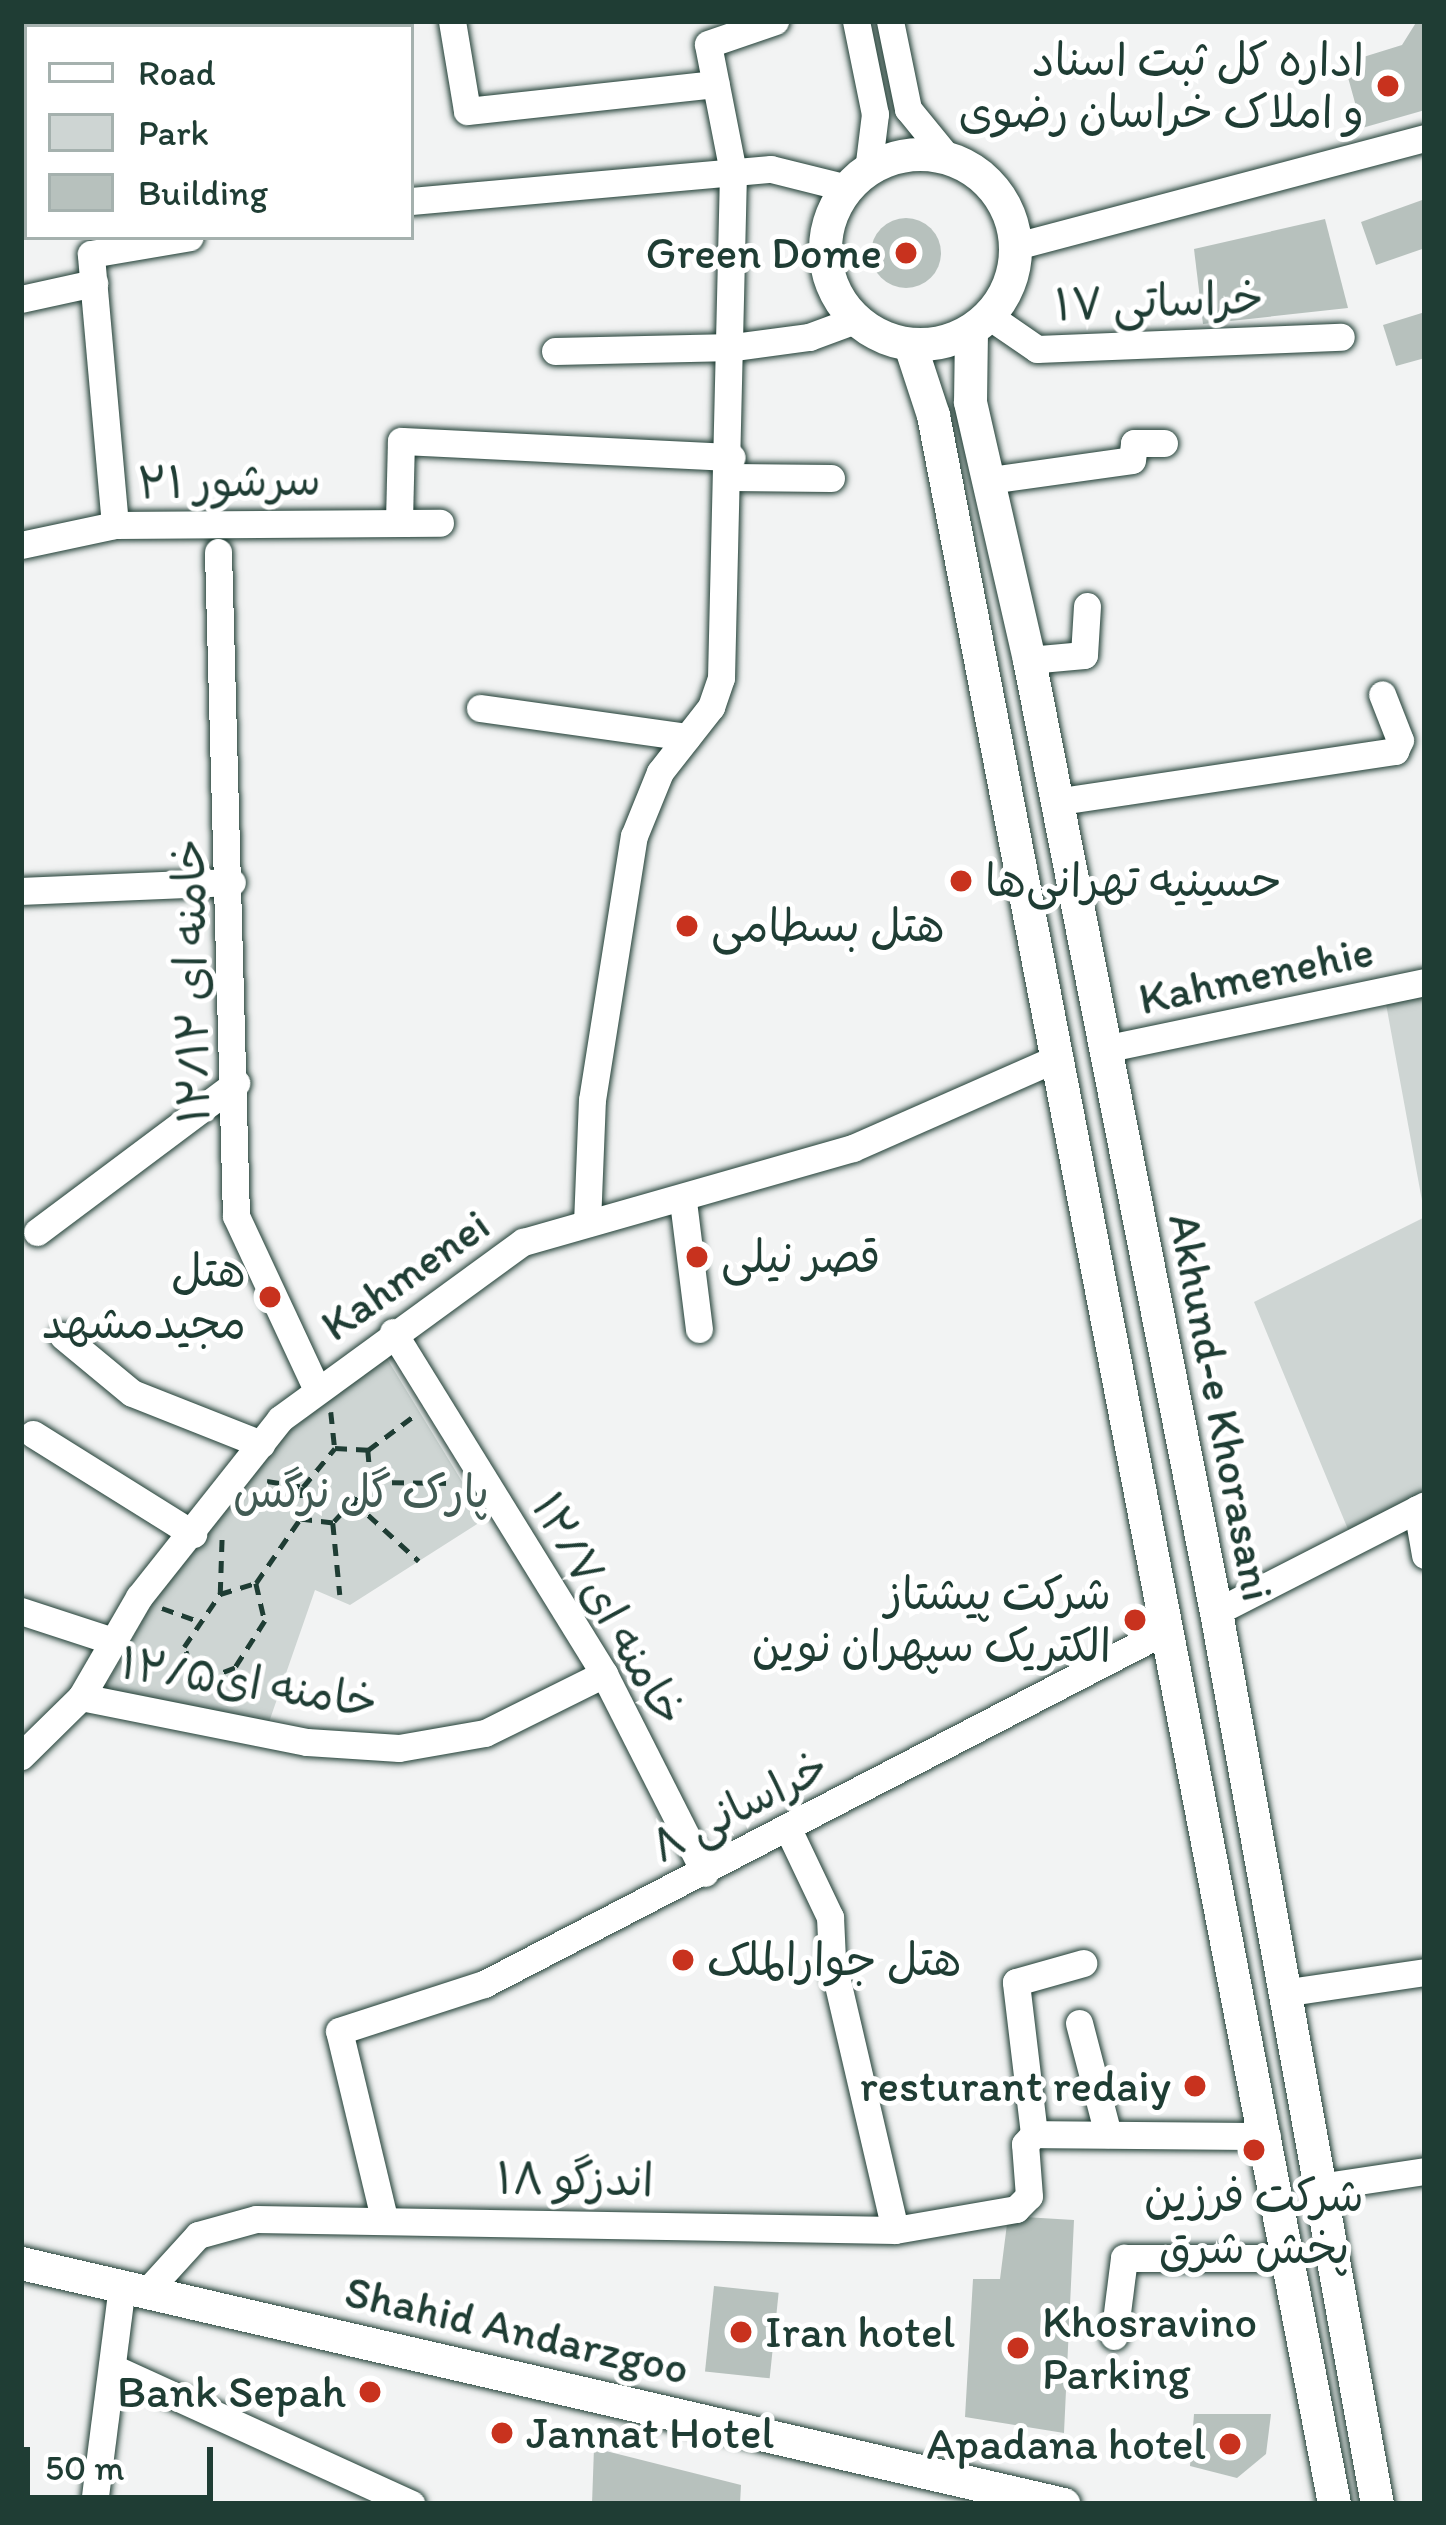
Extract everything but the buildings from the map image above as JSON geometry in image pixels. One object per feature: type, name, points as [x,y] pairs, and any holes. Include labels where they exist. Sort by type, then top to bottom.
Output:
[{"type":"main road","points":[[921,154],[949,158],[997,191],[1016,246],[1004,295],[980,323],[910,345],[855,320],[837,296],[825,241],[858,179],[921,154]]},
{"type":"main road","name":"Akhund-e Khorasani","points":[[980,323],[970,402],[1029,660],[1216,1612],[1377,2504]]},
{"type":"main road","name":"Akhund-e Khorasani","points":[[910,345],[933,415],[1268,2136],[1334,2504]]},
{"type":"main road","name":"Shahid Andarzgoo","points":[[21,2263],[1063,2504]]},
{"type":"street","points":[[452,21],[467,111],[716,84]]},
{"type":"street","points":[[587,1223],[592,1100],[625,879],[660,772],[719,693],[731,467],[734,172],[708,44],[775,21]]},
{"type":"street","points":[[414,201],[771,169],[858,179],[875,114],[856,21]]},
{"type":"street","points":[[890,21],[908,109],[949,158]]},
{"type":"street","points":[[1016,246],[1425,138]]},
{"type":"street","points":[[116,525],[91,254],[173,240]]},
{"type":"street","points":[[21,299],[94,283]]},
{"type":"street","points":[[555,351],[734,346],[808,337],[855,320]]},
{"type":"street","name":"خراساتی ۱۷","points":[[980,323],[1037,349],[1341,337]]},
{"type":"street","points":[[400,521],[401,441],[831,478]]},
{"type":"street","points":[[990,480],[1132,460],[1134,443],[1164,443]]},
{"type":"street","name":"سرشور ۲۱","points":[[21,545],[116,525],[440,523]]},
{"type":"street","name":"خامنه ای ۱۲/۱۲","points":[[218,552],[232,882],[236,1216],[317,1390]]},
{"type":"street","points":[[1029,660],[1084,655],[1087,606]]},
{"type":"street","points":[[1054,802],[1395,751],[1400,740],[1382,694]]},
{"type":"street","points":[[480,708],[688,737]]},
{"type":"street","points":[[21,891],[232,882]]},
{"type":"street","name":"Kahmenehie","points":[[1104,1049],[1267,1021],[1425,982]]},
{"type":"street","name":"Kahmenei","points":[[21,1756],[82,1696],[139,1598],[262,1444],[317,1390],[393,1331],[523,1242],[682,1201],[853,1148],[1059,1057]]},
{"type":"street","points":[[37,1232],[236,1083]]},
{"type":"street","points":[[682,1201],[700,1329]]},
{"type":"street","name":"خامنه ای۱۲/۷","points":[[393,1331],[604,1674],[705,1873]]},
{"type":"street","points":[[63,1336],[132,1394],[262,1444]]},
{"type":"street","points":[[33,1434],[193,1534]]},
{"type":"street","points":[[1216,1612],[1421,1507],[1425,1555]]},
{"type":"street","points":[[21,1611],[113,1641]]},
{"type":"street","name":"خراسانی ۸","points":[[385,2218],[339,2031],[484,1984],[1167,1630]]},
{"type":"street","name":"خامنه ای۱۲/۵","points":[[82,1696],[307,1742],[399,1748],[485,1732],[604,1674]]},
{"type":"street","points":[[788,1829],[830,1917],[832,1959],[895,2230]]},
{"type":"street","points":[[1083,1963],[1022,1978],[1014,1988],[1034,2134],[1268,2136]]},
{"type":"street","points":[[1283,1993],[1425,1972]]},
{"type":"street","points":[[1079,2023],[1108,2134]]},
{"type":"street","name":"اندزگو ۱۸","points":[[135,2287],[198,2235],[256,2219],[895,2230],[1024,2203],[1025,2144],[1034,2134]]},
{"type":"street","points":[[1319,2186],[1425,2171]]},
{"type":"street","points":[[1114,2336],[1124,2258],[1289,2258]]},
{"type":"street","points":[[94,2504],[113,2368],[135,2287]]},
{"type":"street","points":[[113,2368],[411,2504]]},
{"type":"path","points":[[220,1594],[256,1582],[300,1519],[303,1487],[335,1448],[368,1450],[435,1400]]},
{"type":"path","points":[[340,1595],[333,1523],[370,1482],[368,1450]]},
{"type":"path","points":[[239,1474],[303,1487]]},
{"type":"path","points":[[370,1482],[485,1481]]},
{"type":"path","points":[[353,1501],[419,1561]]},
{"type":"path","points":[[214,1509],[223,1518],[220,1594],[184,1647],[198,1682],[235,1668],[266,1621],[256,1582]]},
{"type":"path","points":[[300,1519],[333,1523]]},
{"type":"path","points":[[139,1598],[201,1622]]},
{"type":"green space","points":[[1425,994],[1425,1217],[1386,1004]]},
{"type":"green space","points":[[1425,1217],[1425,1497],[1352,1539],[1254,1302]]},
{"type":"green space","name":"پارک گل نرگس","points":[[386,1357],[485,1519],[350,1605],[315,1590],[268,1725],[102,1692],[152,1604],[288,1432]]},
{"type":"place","name":"اداره کل ثبت اسناد و املاک خراسان رضوی","points":[[1388,86]]},
{"type":"place","name":"Green Dome","points":[[906,253]]},
{"type":"place","name":"حسینیه تهرانی‌ها","points":[[961,881]]},
{"type":"place","name":"هتل بسطامی","points":[[687,926]]},
{"type":"place","name":"قصر نیلی","points":[[697,1257]]},
{"type":"place","name":"هتل مجيدمشهد","points":[[270,1297]]},
{"type":"place","name":"شرکت پیشتاز الکتریک سپهران نوین","points":[[1135,1620]]},
{"type":"place","name":"هتل جوارالملک","points":[[683,1960]]},
{"type":"place","name":"resturant redaiy","points":[[1195,2086]]},
{"type":"place","name":"شركت فرزين پخش شرق","points":[[1254,2150]]},
{"type":"place","name":"Iran hotel","points":[[741,2332]]},
{"type":"place","name":"Khosravino Parking","points":[[1018,2348]]},
{"type":"place","name":"Bank Sepah","points":[[370,2392]]},
{"type":"place","name":"Jannat Hotel","points":[[502,2433]]},
{"type":"place","name":"Apadana hotel","points":[[1230,2444]]}]
